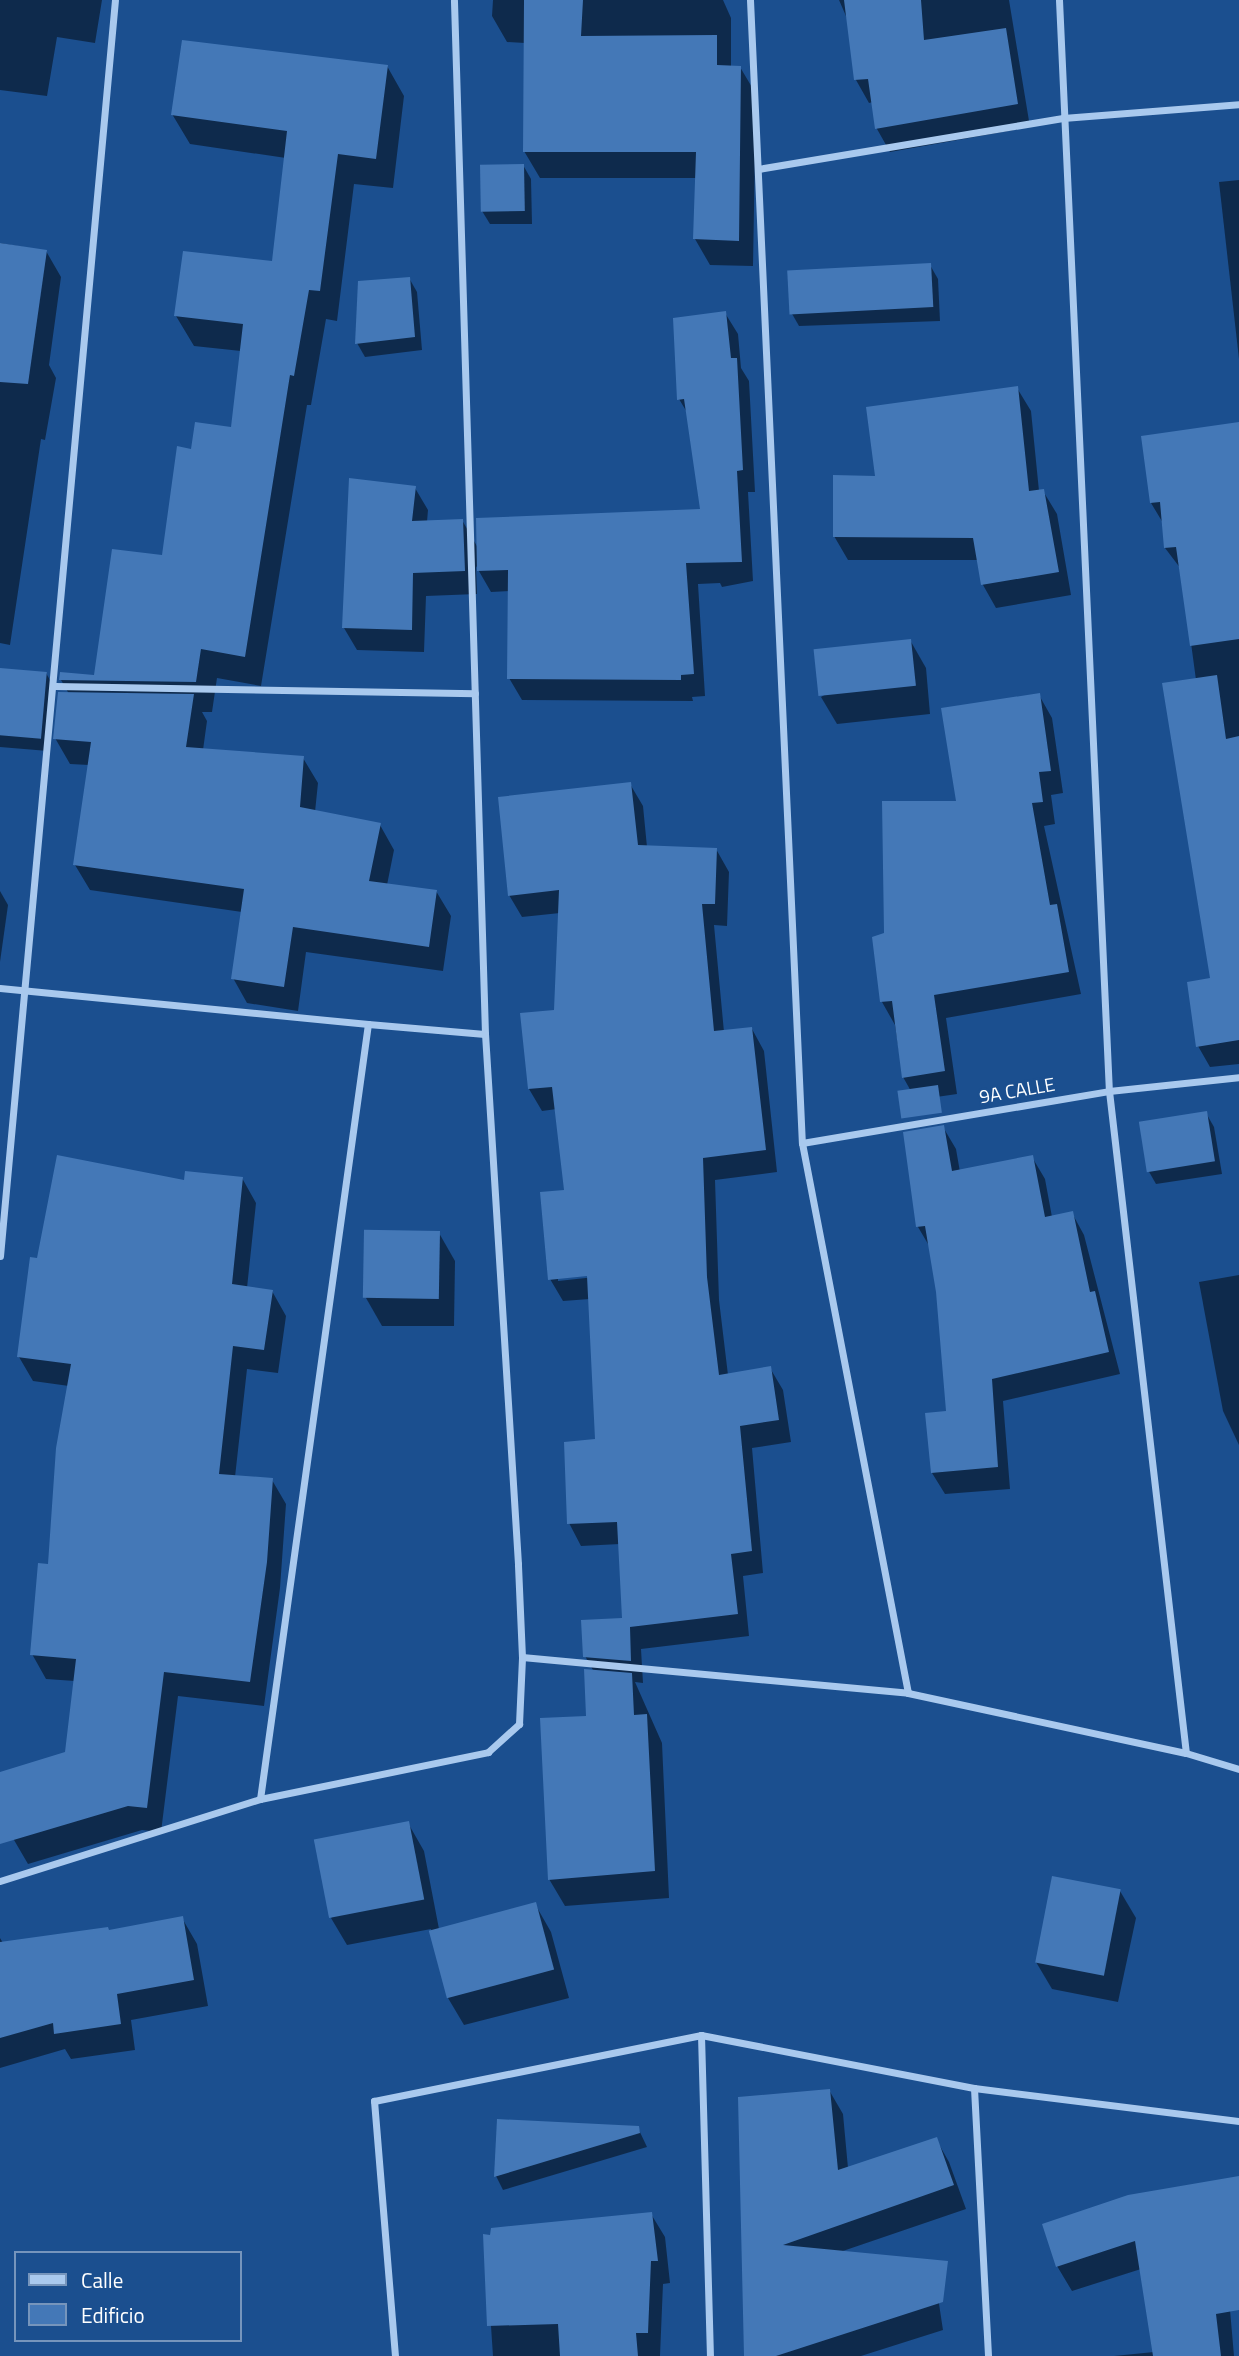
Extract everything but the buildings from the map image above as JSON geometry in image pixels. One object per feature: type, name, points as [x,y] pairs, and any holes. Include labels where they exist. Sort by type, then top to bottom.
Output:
[{"type":"street","points":[[0,1256],[28,990],[115,0]]},
{"type":"street","points":[[0,1881],[260,1799],[488,1752],[519,1724],[522,1657],[485,1034],[454,0]]},
{"type":"street","points":[[750,0],[802,1143],[908,1693]]},
{"type":"street","points":[[1059,0],[1109,1091],[1186,1753]]},
{"type":"street","points":[[758,169],[1063,118],[1239,104]]},
{"type":"street","points":[[55,686],[475,693]]},
{"type":"street","points":[[0,988],[485,1034]]},
{"type":"street","points":[[260,1799],[368,1024]]},
{"type":"street","name":"9A CALLE","points":[[802,1143],[1109,1091],[1239,1077]]},
{"type":"street","points":[[522,1657],[908,1693],[1186,1753],[1239,1769]]},
{"type":"street","points":[[701,2035],[710,2356]]},
{"type":"street","points":[[395,2356],[374,2101],[701,2035],[974,2088],[1239,2121]]},
{"type":"street","points":[[974,2088],[988,2356]]}]
